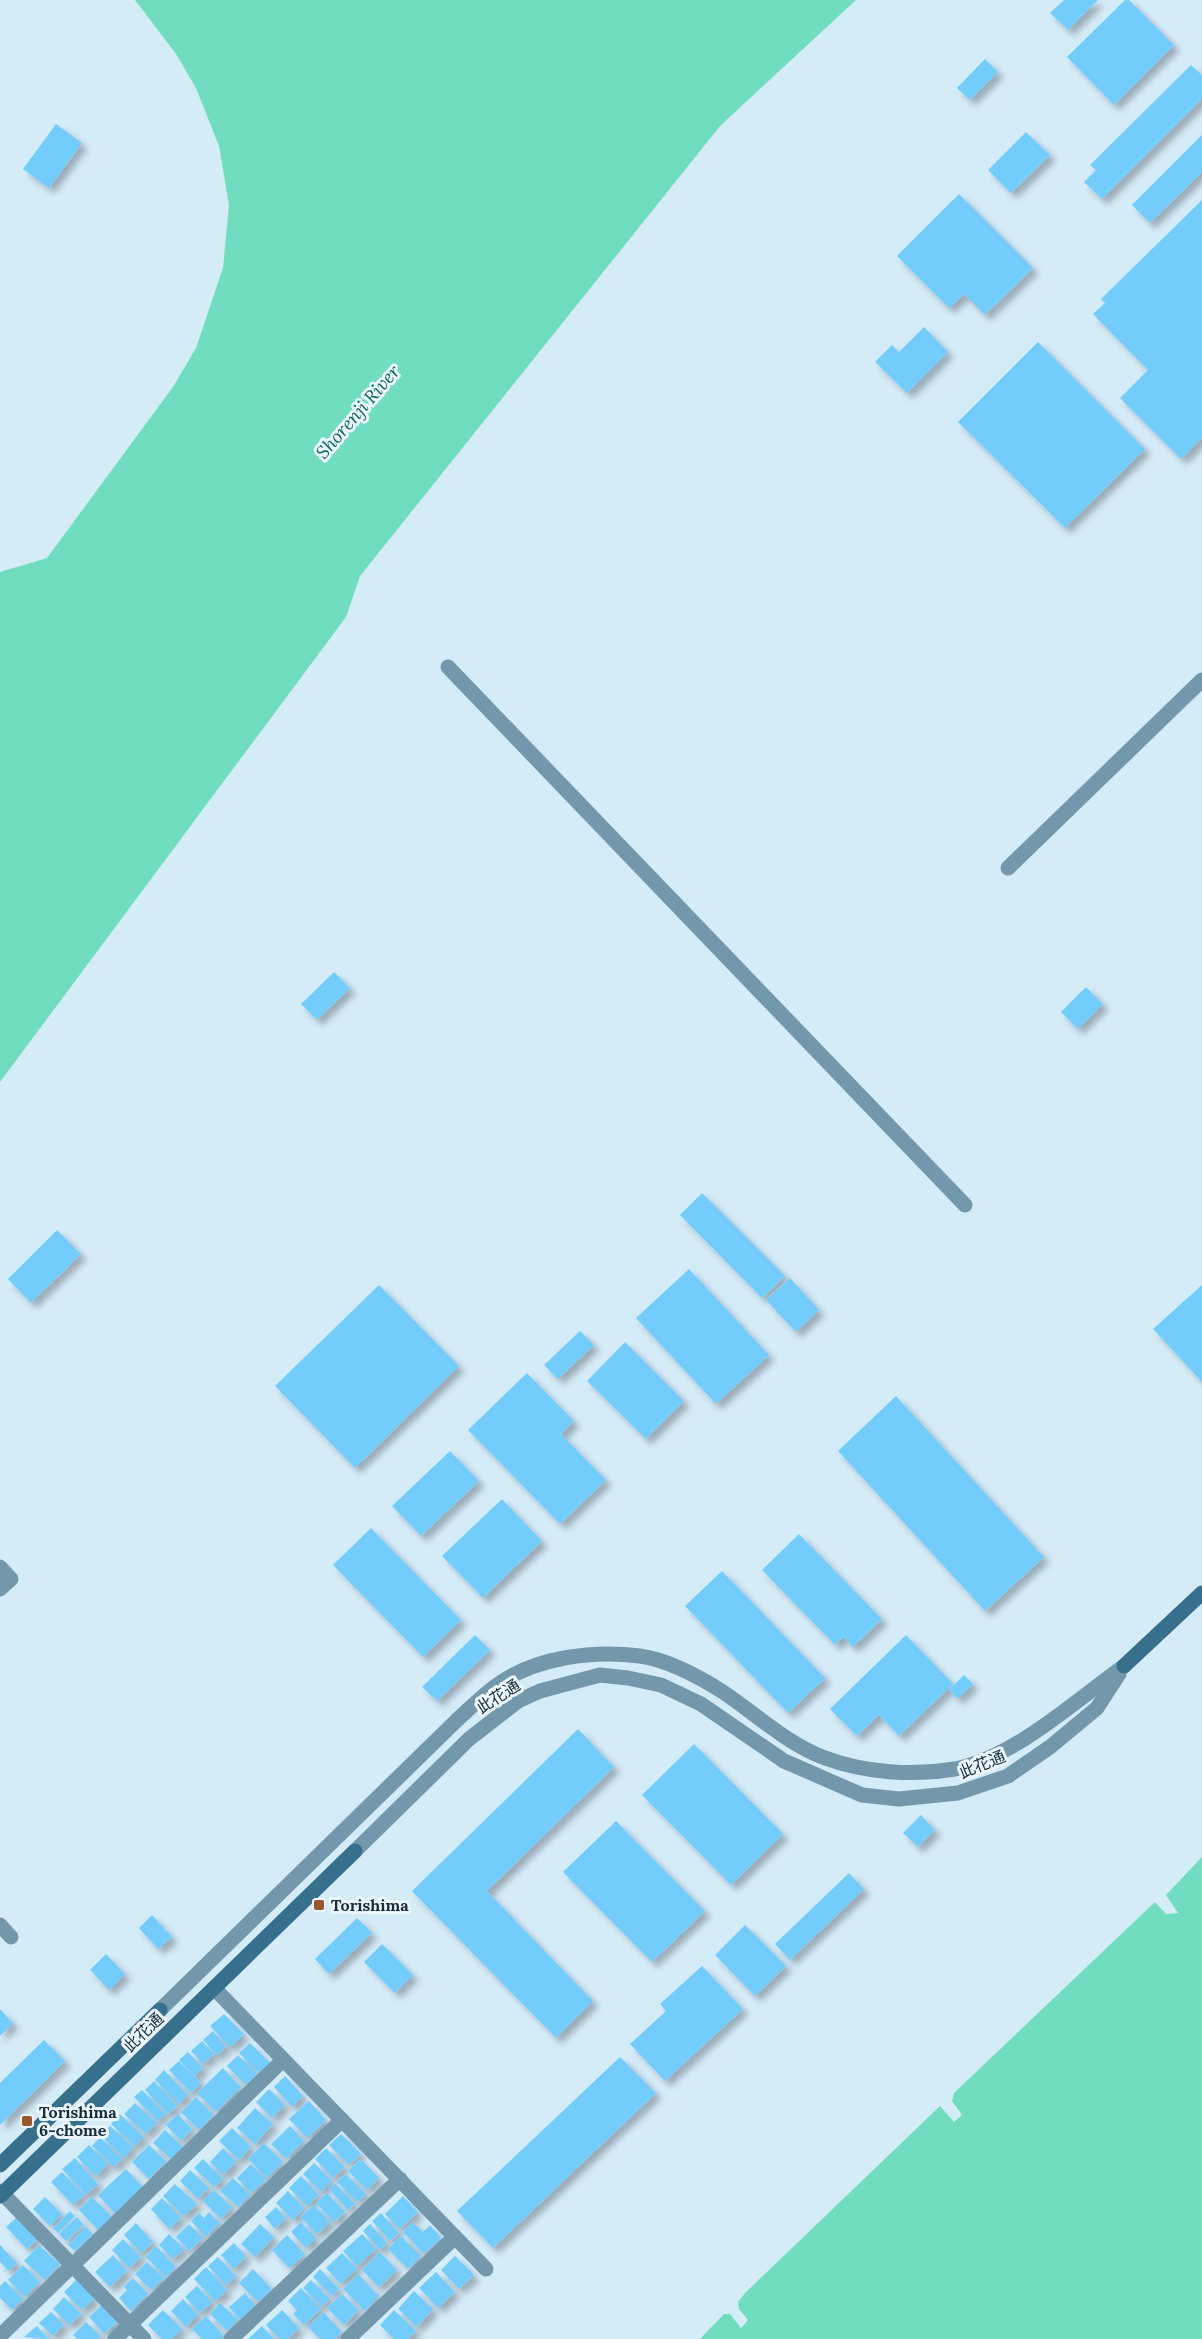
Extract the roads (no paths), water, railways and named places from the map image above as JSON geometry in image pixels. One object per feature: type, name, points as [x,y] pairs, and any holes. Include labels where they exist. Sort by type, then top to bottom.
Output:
[{"type":"street","points":[[448,667],[965,1205]]},
{"type":"street","points":[[1008,868],[1202,680]]},
{"type":"street","points":[[0,1567],[11,1579],[0,1589]]},
{"type":"street","name":"此花通","points":[[0,2165],[456,1721],[497,1684],[541,1662],[606,1654],[642,1656],[681,1668],[721,1691],[798,1745],[825,1758],[884,1772],[919,1772],[956,1768],[983,1761],[1046,1724],[1124,1666],[1202,1593]]},
{"type":"street","name":"此花通","points":[[1,2194],[469,1739],[518,1701],[540,1691],[600,1675],[661,1685],[701,1704],[784,1761],[862,1795],[899,1799],[958,1793],[1008,1776],[1050,1747],[1097,1708],[1124,1666]]},
{"type":"street","points":[[0,1925],[11,1936]]},
{"type":"street","points":[[214,1988],[486,2269]]},
{"type":"street","points":[[0,2336],[283,2060]]},
{"type":"street","points":[[116,2339],[342,2120]]},
{"type":"street","points":[[231,2339],[400,2179]]},
{"type":"street","points":[[1,2194],[73,2264],[144,2339]]},
{"type":"street","points":[[348,2339],[455,2237]]},
{"type":"water","name":"Shorenji River","points":[[135,0],[856,0],[720,126],[360,576],[346,617],[0,1082],[0,572],[47,558],[173,387],[196,348],[223,268],[229,205],[219,146],[196,88],[176,54]]},
{"type":"water","points":[[1202,1857],[1202,2339],[700,2339],[724,2314],[730,2314],[741,2328],[748,2320],[739,2309],[738,2302],[746,2292],[940,2106],[954,2122],[962,2115],[952,2101],[954,2093],[1155,1902],[1166,1914],[1178,1913],[1166,1895]]},
{"type":"place","name":"Torishima","points":[[319,1905]]},
{"type":"place","name":"Torishima 6-chome","points":[[27,2121]]}]
